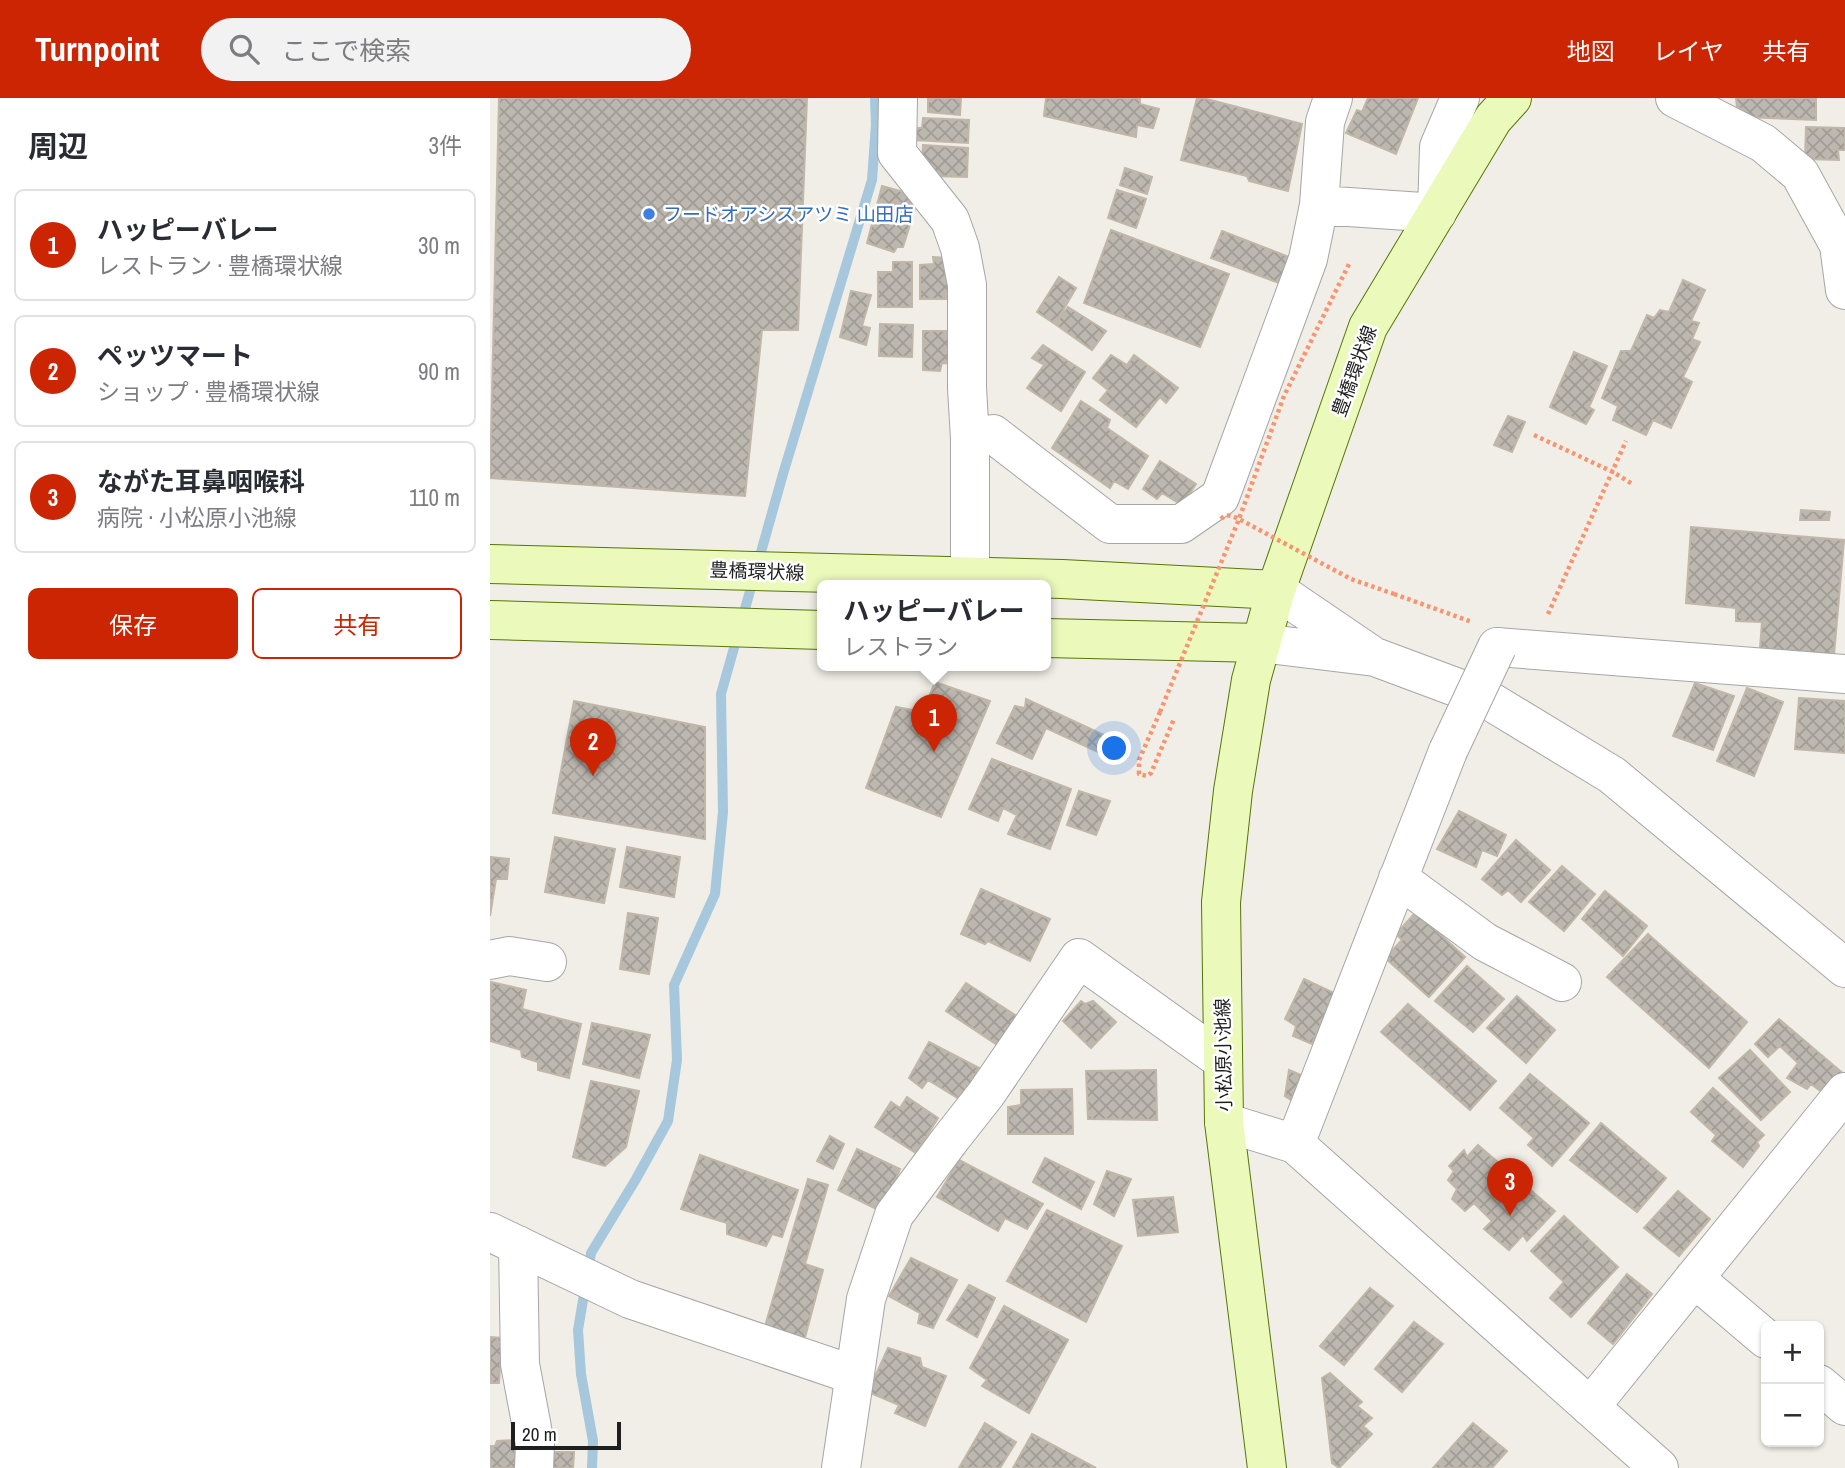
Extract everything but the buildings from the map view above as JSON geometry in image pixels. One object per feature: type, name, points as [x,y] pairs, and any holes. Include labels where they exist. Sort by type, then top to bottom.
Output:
[{"type":"main road","name":"豊橋環状線","points":[[1260,643],[1368,327],[1493,119],[1511,98]]},
{"type":"main road","name":"豊橋環状線","points":[[490,564],[1062,579],[1276,590]]},
{"type":"main road","points":[[490,620],[817,630]]},
{"type":"main road","points":[[1051,638],[1260,643]]},
{"type":"main road","name":"小松原小池線","points":[[1260,643],[1251,680],[1233,791],[1221,902],[1224,1122],[1267,1468]]},
{"type":"street","points":[[898,98],[897,153],[950,220],[960,248],[967,285],[970,577]]},
{"type":"street","points":[[970,439],[993,434],[1110,524],[1181,524],[1220,497],[1308,259],[1319,205],[1325,122],[1333,98]]},
{"type":"street","points":[[1319,205],[1437,213],[1439,147],[1460,98]]},
{"type":"street","points":[[1675,98],[1763,143],[1800,174],[1839,245],[1845,290]]},
{"type":"street","points":[[1276,590],[1375,657]]},
{"type":"street","points":[[1260,643],[1375,657],[1485,698],[1612,775],[1845,968]]},
{"type":"street","points":[[1295,1144],[1448,751],[1515,648],[1845,674]]},
{"type":"street","points":[[1398,878],[1485,942],[1562,982]]},
{"type":"street","points":[[490,960],[509,956],[547,962]]},
{"type":"street","points":[[841,1468],[866,1299],[894,1215],[948,1140],[986,1094],[1079,958],[1223,1061]]},
{"type":"street","points":[[1590,1407],[1845,1092]]},
{"type":"street","points":[[1224,1122],[1295,1144],[1659,1468]]},
{"type":"street","points":[[504,1238],[630,1299],[854,1375]]},
{"type":"street","points":[[504,1238],[520,1363],[535,1444],[534,1468]]},
{"type":"street","points":[[1694,1279],[1761,1335]]},
{"type":"street","points":[[1824,1388],[1845,1406]]},
{"type":"path","points":[[1174,719],[1152,773],[1147,776],[1139,774],[1139,761],[1239,519],[1284,396],[1349,264]]},
{"type":"path","points":[[1534,435],[1613,472],[1634,485]]},
{"type":"path","points":[[1221,519],[1225,515],[1239,519],[1351,579],[1486,627],[1515,648],[1613,472],[1626,441]]},
{"type":"waterway","points":[[592,1468],[593,1441],[581,1374],[578,1330],[591,1253],[668,1121],[677,1060],[674,985],[715,894],[723,812],[721,694],[783,474],[872,180],[875,98]]},
{"type":"place","name":"フードオアシスアツミ 山田店","points":[[649,214]]},
{"type":"place","name":"ハッピーバレー","points":[[934,752]]},
{"type":"place","name":"ペッツマート","points":[[593,776]]},
{"type":"place","name":"ながた耳鼻咽喉科","points":[[1510,1216]]}]
